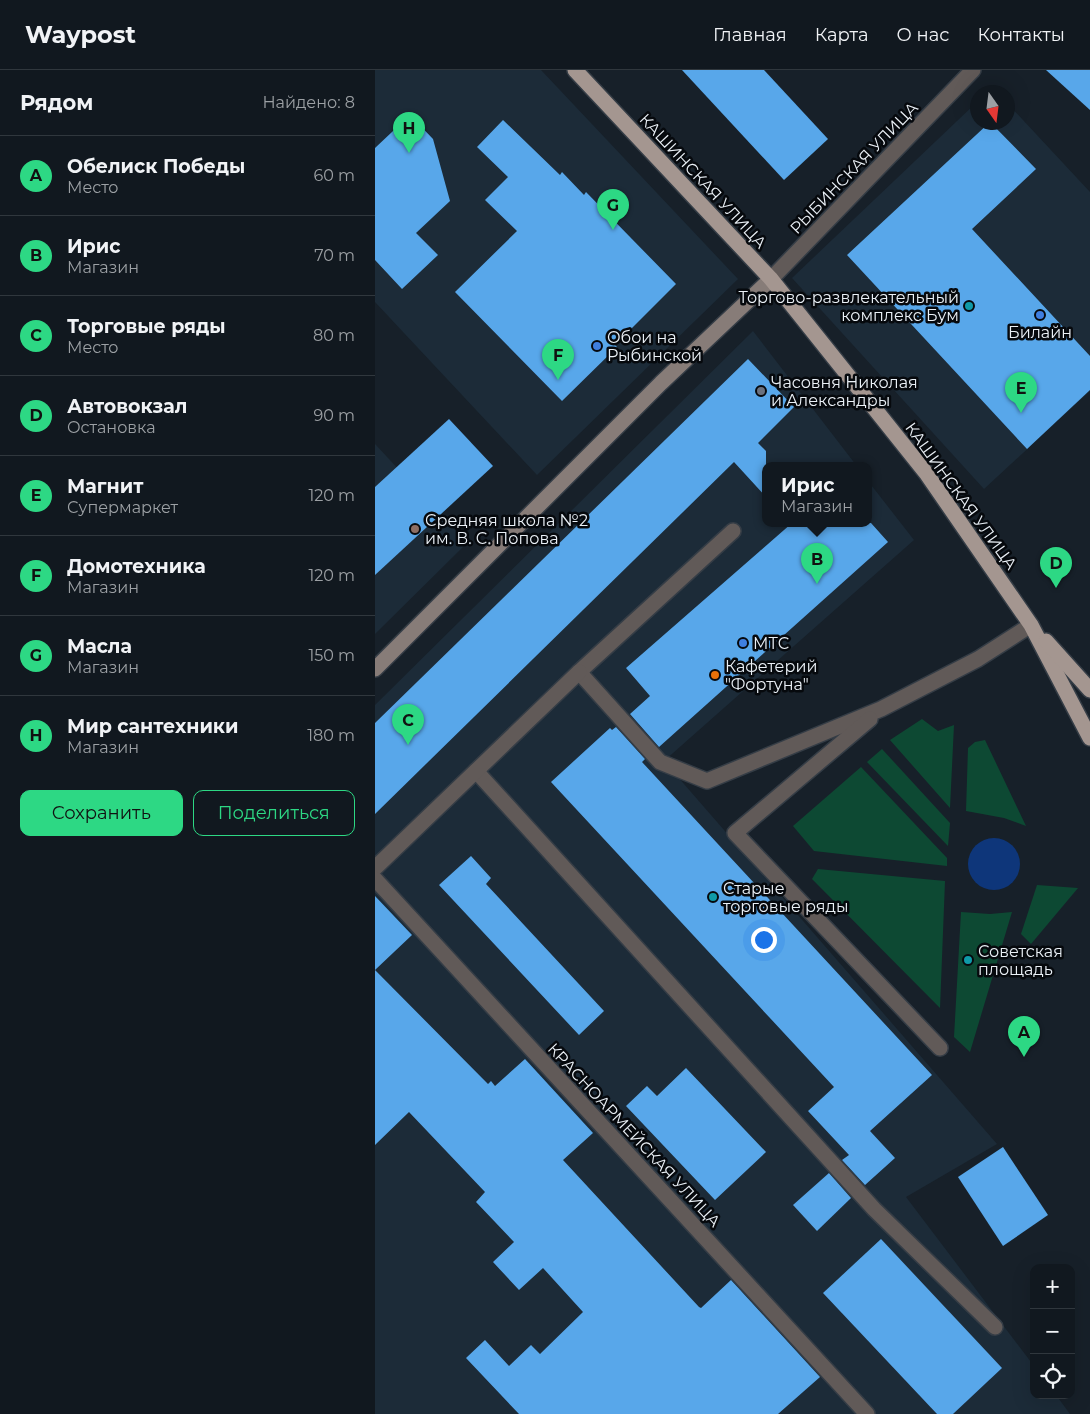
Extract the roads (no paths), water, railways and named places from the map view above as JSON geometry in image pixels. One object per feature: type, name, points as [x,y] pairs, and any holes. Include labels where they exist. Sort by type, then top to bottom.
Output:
[{"type":"main road","name":"КАШИНСКАЯ УЛИЦА","points":[[575,70],[771,279],[926,473],[1031,625],[1090,738]]},
{"type":"main road","name":"РЫБИНСКАЯ УЛИЦА","points":[[375,669],[654,390],[771,279]]},
{"type":"main road","points":[[1031,625],[1090,690]]},
{"type":"street","name":"РЫБИНСКАЯ УЛИЦА","points":[[771,279],[973,70]]},
{"type":"street","points":[[375,868],[579,672],[733,530]]},
{"type":"street","points":[[579,672],[660,762],[707,781],[881,709],[978,659],[1031,625]]},
{"type":"street","points":[[881,709],[735,833],[940,1048]]},
{"type":"street","points":[[476,771],[874,1209],[995,1327]]},
{"type":"street","name":"КРАСНОАРМЕЙСКАЯ УЛИЦА","points":[[375,879],[867,1414]]},
{"type":"water","points":[[994,838],[1008,842],[1016,850],[1020,864],[1016,878],[1008,886],[994,890],[980,886],[972,878],[968,864],[972,850],[980,842]]},
{"type":"place","name":"Мир сантехники","points":[[409,153]]},
{"type":"place","name":"Масла","points":[[613,230]]},
{"type":"place","name":"Торгово-развлекательный комплекс Бум","points":[[969,306]]},
{"type":"place","name":"Билайн","points":[[1040,315]]},
{"type":"place","name":"Обои на Рыбинской","points":[[597,346]]},
{"type":"place","name":"Домотехника","points":[[558,380]]},
{"type":"place","name":"Часовня Николая и Александры","points":[[761,391]]},
{"type":"place","name":"Магнит","points":[[1021,413]]},
{"type":"place","name":"Средняя школа №2 им. В. С. Попова","points":[[415,529]]},
{"type":"place","name":"Ирис","points":[[817,584]]},
{"type":"place","name":"Автовокзал","points":[[1056,588]]},
{"type":"place","name":"МТС","points":[[743,643]]},
{"type":"place","name":"Кафетерий \"Фортуна\"","points":[[715,675]]},
{"type":"place","name":"Торговые ряды","points":[[408,745]]},
{"type":"place","name":"Старые торговые ряды","points":[[713,897]]},
{"type":"place","name":"Советская площадь","points":[[968,960]]},
{"type":"place","name":"Обелиск Победы","points":[[1024,1057]]}]
